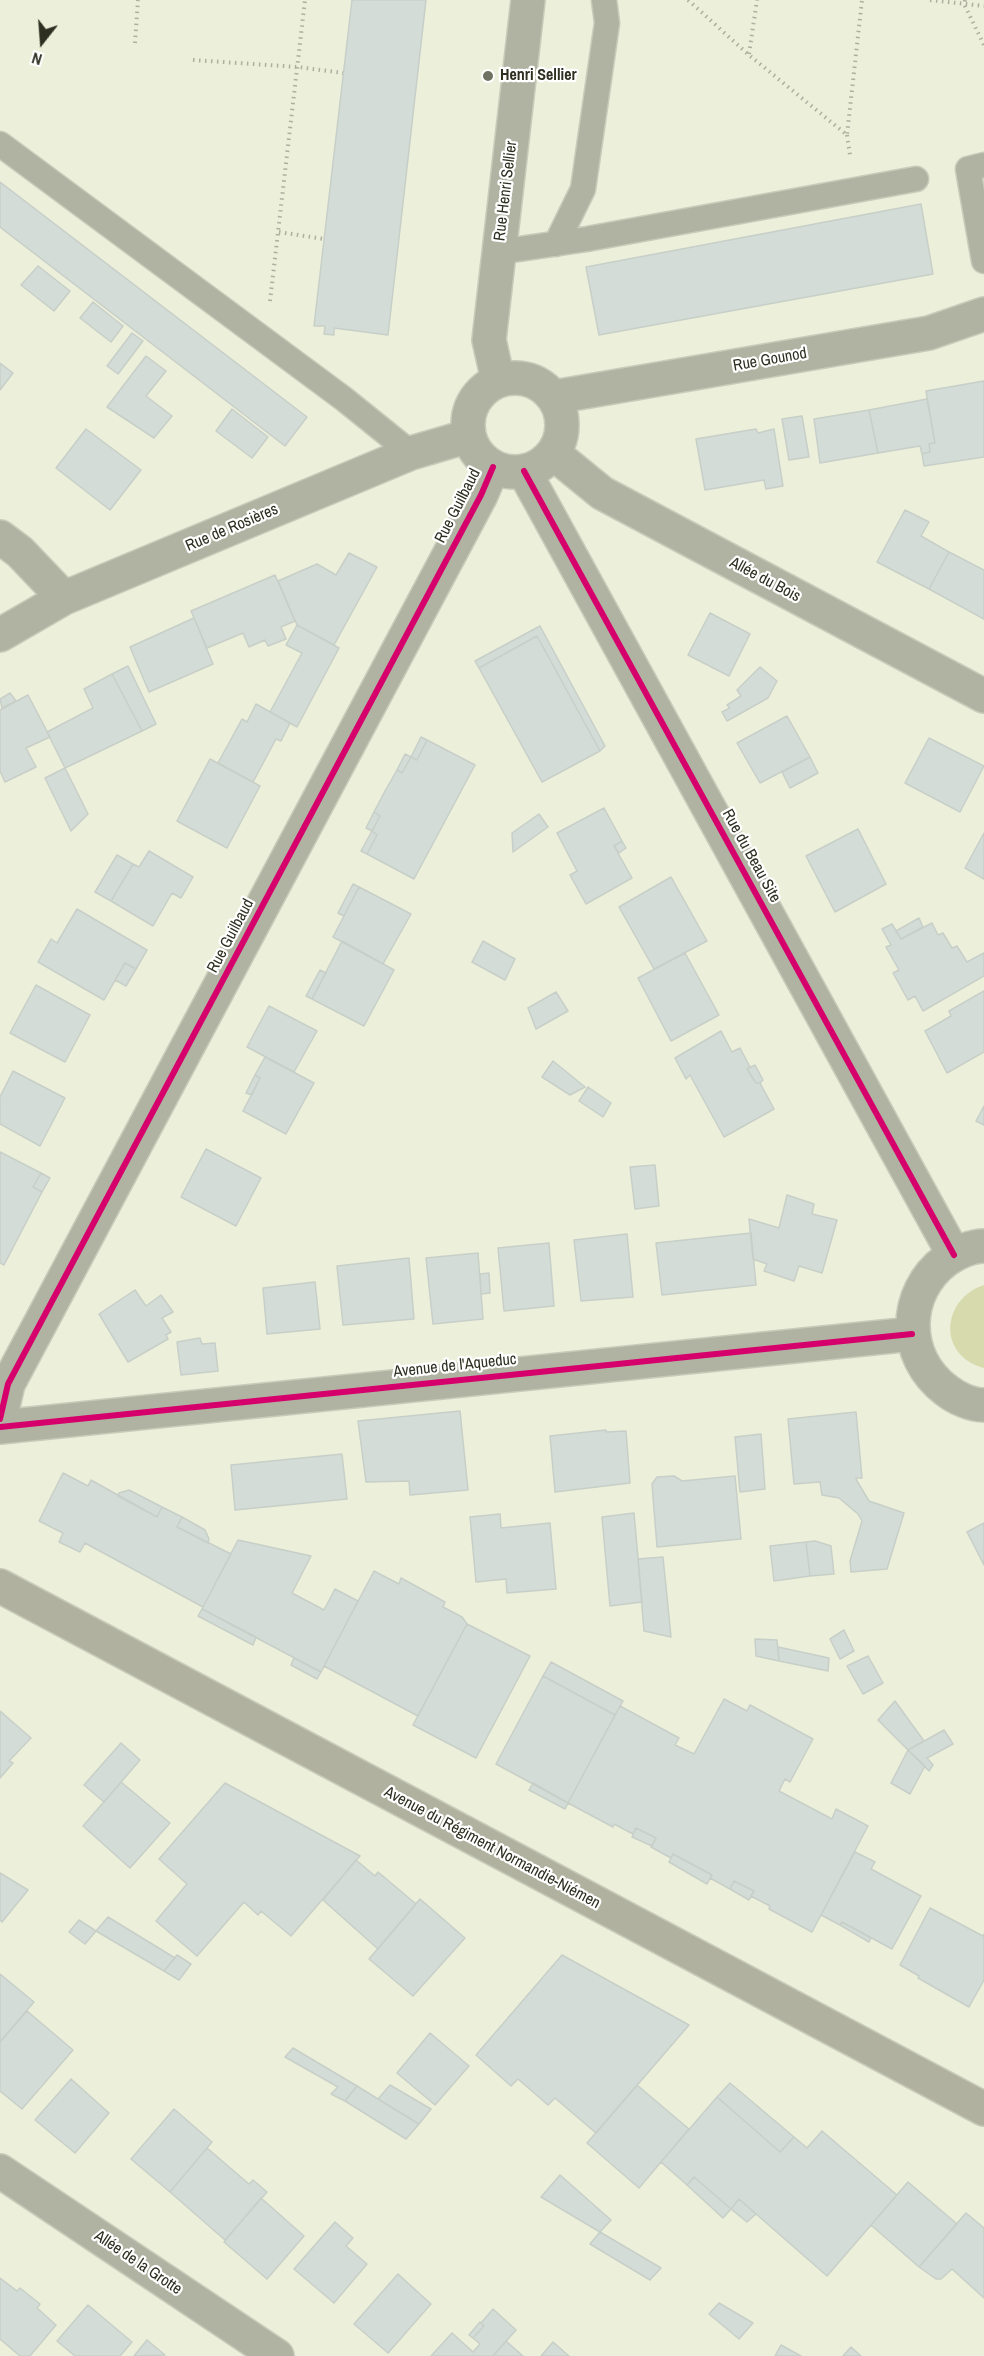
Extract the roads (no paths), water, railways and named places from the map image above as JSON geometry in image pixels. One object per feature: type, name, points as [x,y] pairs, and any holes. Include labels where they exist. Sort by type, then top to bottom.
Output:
[{"type":"main road","name":"Avenue du Régiment Normandie-Niémen","points":[[0,1586],[984,2109]]},
{"type":"street","name":"Rue Henri Sellier","points":[[498,380],[489,340],[528,0]]},
{"type":"street","name":"Rue Gounod","points":[[554,397],[929,333],[984,314]]},
{"type":"street","points":[[519,378],[539,384],[554,397],[561,411],[563,425],[560,440],[553,453],[540,465],[509,469],[478,454],[469,436],[468,419],[474,402],[484,389],[498,380],[519,378]]},
{"type":"street","name":"Rue de Rosières","points":[[0,635],[64,598],[411,453],[469,436]]},
{"type":"street","name":"Allée du Bois","points":[[553,453],[602,493],[984,696]]},
{"type":"street","name":"Rue du Beau Site","points":[[509,469],[969,1250]]},
{"type":"street","name":"Rue Guilbaud","points":[[0,1419],[8,1384],[475,506],[509,469]]},
{"type":"street","points":[[0,537],[20,552],[64,598]]},
{"type":"street","points":[[969,1250],[935,1269],[921,1288],[913,1310],[912,1334],[919,1359],[933,1380],[953,1396],[984,1405]]},
{"type":"street","name":"Avenue de l'Aqueduc","points":[[0,1427],[912,1334]]},
{"type":"street","name":"Allée de la Grotte","points":[[0,2170],[277,2356]]},
{"type":"lane","points":[[556,244],[583,189],[607,23],[604,0]]},
{"type":"lane","points":[[0,144],[344,399],[411,453]]},
{"type":"lane","points":[[984,165],[968,169],[984,261]]},
{"type":"lane","points":[[499,252],[556,244],[916,179]]},
{"type":"place","name":"Henri Sellier","points":[[488,76]]}]
